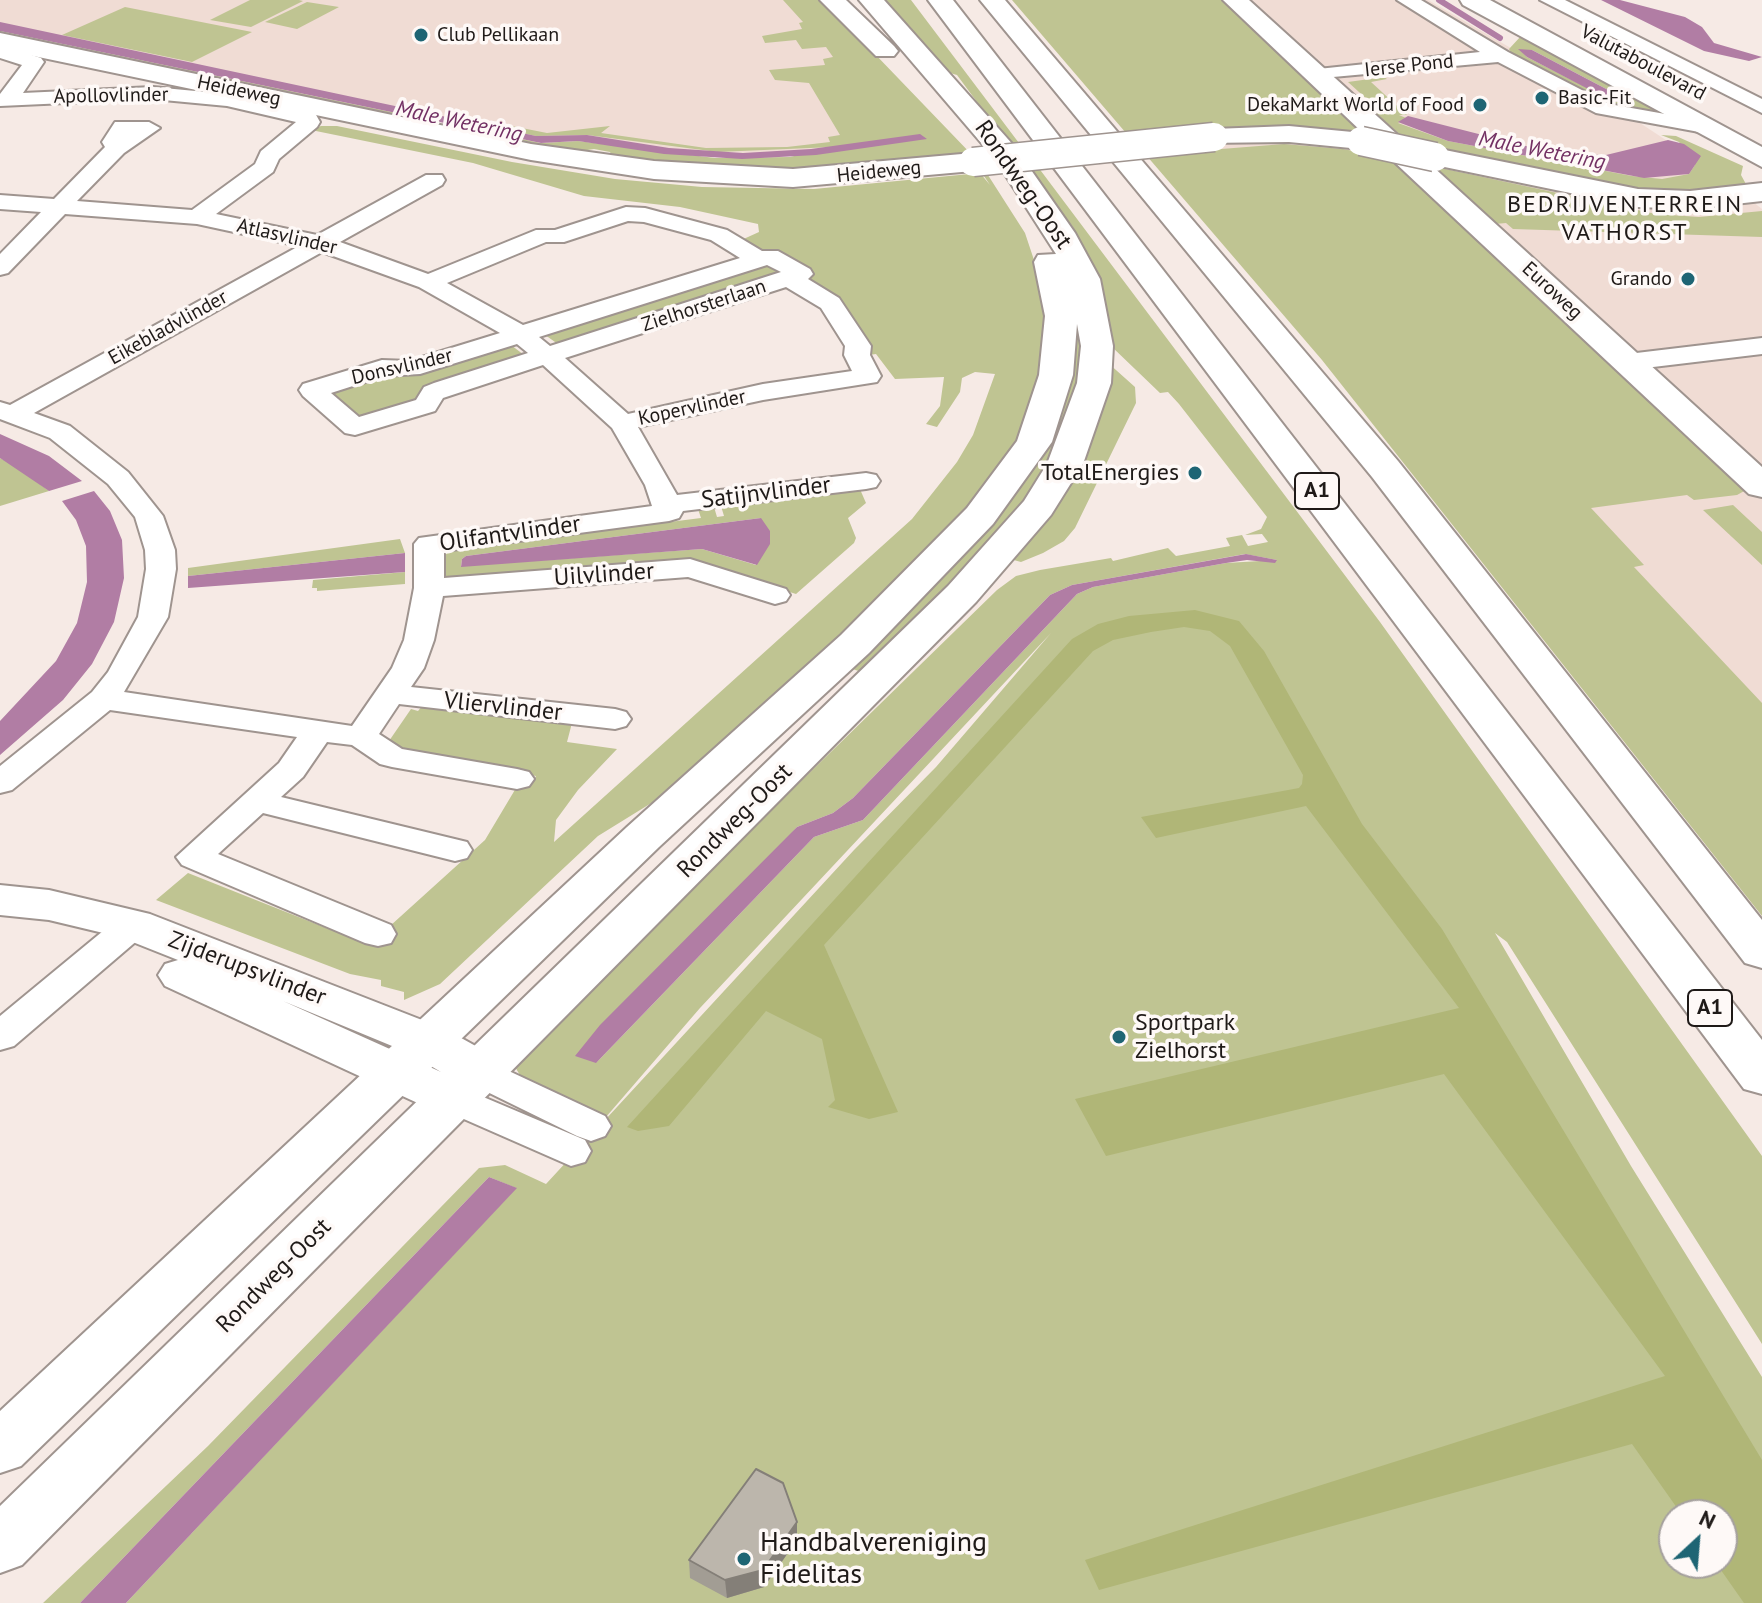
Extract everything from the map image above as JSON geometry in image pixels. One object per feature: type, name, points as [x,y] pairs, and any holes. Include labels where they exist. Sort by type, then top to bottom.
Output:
[{"type":"main road","name":"Rondweg-Oost","points":[[0,1448],[412,1056],[930,571],[1011,476],[1034,442],[1056,375],[1061,316],[1055,277],[1041,241],[997,172],[931,95],[832,0]]},
{"type":"main road","name":"Rondweg-Oost","points":[[0,1546],[981,574],[1038,507],[1065,464],[1082,424],[1094,383],[1097,346],[1084,279],[1060,233],[1005,153],[871,0]]},
{"type":"main road","name":"A1","points":[[940,0],[1762,1076]]},
{"type":"main road","points":[[992,0],[1385,469],[1762,952]]},
{"type":"main road","name":"Euroweg","points":[[1235,0],[1762,486]]},
{"type":"main road","name":"Valutaboulevard","points":[[1472,0],[1517,11],[1762,126]]},
{"type":"main road","name":"Valutaboulevard","points":[[1517,11],[1762,158]]},
{"type":"main road","name":"Heideweg","points":[[0,41],[531,152],[654,170],[793,178],[1214,137],[1289,134],[1361,141],[1638,198],[1690,200],[1762,192]]},
{"type":"main road","name":"Zijderupsvlinder","points":[[1,900],[122,935],[412,1056],[468,1085]]},
{"type":"street","name":"Valutaboulevard","points":[[1407,0],[1501,56],[1603,109],[1710,128]]},
{"type":"street","name":"Valutaboulevard","points":[[1550,0],[1762,107]]},
{"type":"street","points":[[1501,56],[1519,31],[1517,11]]},
{"type":"street","points":[[0,51],[34,62],[4,100]]},
{"type":"street","name":"Ierse Pond","points":[[1318,75],[1501,56]]},
{"type":"street","name":"Apollovlinder","points":[[4,100],[153,93],[199,97],[307,118],[309,122],[269,156],[265,167],[197,217]]},
{"type":"street","points":[[0,268],[116,148]]},
{"type":"street","name":"Eikebladvlinder","points":[[8,412],[434,180]]},
{"type":"street","name":"Atlasvlinder","points":[[0,202],[62,204],[197,217],[320,243],[428,282],[520,334],[549,356]]},
{"type":"street","points":[[428,282],[544,235],[556,237],[626,214],[645,215],[719,235],[759,259]]},
{"type":"street","name":"Zielhorsterlaan","points":[[334,410],[355,427],[426,405],[433,393],[443,389],[801,274],[770,256],[520,334]]},
{"type":"street","name":"Kopervlinder","points":[[622,423],[763,392],[772,381],[857,355],[858,346],[830,303],[789,278]]},
{"type":"street","name":"Donsvlinder","points":[[334,410],[312,390],[382,368],[411,369],[520,334]]},
{"type":"street","points":[[1628,362],[1762,346]]},
{"type":"street","points":[[549,356],[622,423],[649,466],[666,505]]},
{"type":"street","points":[[0,783],[103,699],[143,642],[160,591],[160,550],[155,531],[149,516],[118,478],[69,437],[8,412]]},
{"type":"street","name":"Satijnvlinder","points":[[666,505],[866,481]]},
{"type":"street","name":"Olifantvlinder","points":[[361,737],[408,668],[419,640],[429,588],[429,544],[669,512],[666,505]]},
{"type":"street","name":"Uilvlinder","points":[[429,588],[690,568],[775,595]]},
{"type":"street","name":"Vliervlinder","points":[[392,694],[615,719]]},
{"type":"street","points":[[103,699],[317,733],[361,737],[392,757],[517,779]]},
{"type":"street","points":[[317,733],[291,770],[194,857],[378,934]]},
{"type":"street","points":[[256,801],[455,850]]},
{"type":"street","points":[[0,1037],[122,935]]},
{"type":"street","points":[[468,1085],[581,1138]]},
{"type":"shaded area","points":[[0,0],[823,0],[952,136],[754,158],[581,139],[551,143],[0,29]]},
{"type":"shaded area","points":[[1060,0],[1428,0],[1640,123],[1716,173],[1762,209],[1762,799]]},
{"type":"green space","points":[[250,0],[303,1],[251,27],[210,20]]},
{"type":"green space","points":[[783,0],[823,0],[974,157],[790,174],[613,158],[610,152],[594,149],[562,154],[442,128],[449,124],[541,143],[578,141],[715,158],[790,157],[833,147],[718,152],[587,135],[536,136],[455,119],[461,116],[547,133],[610,126],[601,133],[706,148],[787,147],[830,142],[828,137],[840,135],[809,83],[775,80],[769,70],[825,65],[823,59],[833,57],[826,47],[802,49],[796,40],[765,43],[762,36],[802,29],[799,23],[803,22]]},
{"type":"green space","points":[[884,0],[911,0],[1025,151],[1014,152],[957,75],[950,73]]},
{"type":"green space","points":[[1012,0],[1223,0],[1367,137],[1132,140]]},
{"type":"green space","points":[[307,2],[339,7],[297,29],[265,22]]},
{"type":"green space","points":[[125,7],[252,32],[192,62],[62,35]]},
{"type":"green space","points":[[0,31],[440,122],[433,126],[0,37]]},
{"type":"green space","points":[[1521,36],[1686,118],[1600,103],[1513,58],[1509,49]],"holes":[[[1521,50],[1532,50],[1631,102],[1613,101],[1527,57]]]},
{"type":"green space","points":[[1387,79],[1371,82],[1407,115],[1399,115],[1406,118],[1398,123],[1448,141],[1662,179],[1689,174],[1695,165],[1679,142],[1661,135],[1676,136],[1743,166],[1741,175],[1747,186],[1627,193],[1414,147],[1377,114],[1360,104],[1370,102],[1348,82]]},
{"type":"green space","points":[[321,126],[337,126],[512,162],[615,179],[702,187],[814,189],[980,173],[990,185],[982,173],[986,172],[1025,233],[1046,296],[1045,365],[1016,446],[979,502],[766,710],[653,802],[598,836],[440,984],[404,1000],[404,992],[381,986],[381,980],[350,974],[156,900],[188,873],[369,945],[485,840],[519,783],[531,785],[536,776],[399,753],[389,741],[411,709],[418,711],[424,704],[573,719],[567,742],[617,749],[578,790],[556,820],[554,842],[912,519],[957,462],[973,435],[995,374],[975,372],[962,378],[960,392],[937,427],[926,424],[940,406],[944,377],[895,379],[876,354],[862,356],[865,346],[761,253],[737,242],[759,232],[758,224],[680,207],[584,196],[473,163],[311,130]]},
{"type":"green space","points":[[1284,144],[1343,149],[1390,158],[1746,490],[1737,495],[1694,500],[1687,495],[1591,508],[1644,565],[1634,567],[1762,703],[1762,916],[1322,360],[1146,155]]},
{"type":"green space","name":"Sportpark Zielhorst","points":[[1038,167],[1380,622],[1762,1156],[1762,1344],[1507,942],[1495,933],[1631,1166],[1762,1377],[1762,1603],[126,1603],[516,1188],[489,1177],[80,1603],[43,1603],[208,1446],[479,1168],[505,1165],[546,1184],[854,850],[936,767],[1051,633],[700,1008],[606,1117],[521,1077],[514,1065],[519,1056],[997,590],[1016,576],[1040,570],[1111,558],[1113,561],[1168,548],[1176,556],[1230,546],[1226,538],[1242,535],[1248,546],[1268,542],[1262,534],[1245,535],[1261,529],[1267,517],[1179,404],[1168,392],[1160,393],[1111,346],[1101,290],[1073,227],[1027,168]],"holes":[[[1245,554],[1277,560],[1226,563],[1093,587],[1077,594],[863,820],[814,837],[596,1063],[797,827],[833,813],[853,798],[1050,595],[1072,585]]]},
{"type":"green space","points":[[1436,167],[1656,214],[1699,217],[1762,211],[1762,237],[1513,229],[1506,223],[1495,224]]},
{"type":"green space","points":[[1052,237],[1083,333],[1079,388],[1047,474],[993,545],[867,674],[847,667],[987,527],[1073,313]]},
{"type":"green space","points":[[768,260],[791,273],[562,347],[541,332]]},
{"type":"green space","points":[[507,342],[528,358],[358,422],[323,391]]},
{"type":"green space","points":[[1107,362],[1135,387],[1136,403],[1075,528],[1064,541],[1043,553],[1021,562],[1010,559]]},
{"type":"green space","points":[[0,458],[19,468],[49,491],[0,506]]},
{"type":"green space","points":[[859,487],[866,503],[848,518],[856,538],[854,543],[796,594],[692,561],[448,580],[444,577],[443,557],[453,548],[644,521],[646,525],[701,518],[698,509],[714,507],[717,517],[724,516],[721,506]],"holes":[[[761,518],[756,565],[702,549],[461,566],[466,556]]]},
{"type":"green space","points":[[1733,505],[1762,532],[1762,565],[1703,510]]},
{"type":"green space","points":[[400,539],[405,553],[188,576],[188,568]]},
{"type":"green space","points":[[405,572],[405,584],[317,591],[317,588],[312,588],[313,580]]},
{"type":"green space","points":[[1195,610],[1239,621],[1264,651],[1362,824],[1442,929],[1762,1460],[1762,1603],[1744,1603],[1727,1579],[1738,1579],[1738,1499],[1671,1499],[1632,1444],[1099,1590],[1085,1560],[1665,1376],[1444,1074],[1106,1156],[1075,1099],[1459,1008],[1306,806],[1156,838],[1141,817],[1299,788],[1302,784],[1303,775],[1230,646],[1210,631],[1184,627],[1151,632],[1113,640],[1093,651],[824,945],[898,1112],[869,1119],[828,1107],[835,1100],[822,1039],[766,1011],[669,1126],[638,1131],[627,1127],[1072,639],[1098,624],[1129,616]]},
{"type":"water","points":[[1601,0],[1620,0],[1685,17],[1702,27],[1714,43],[1762,57],[1749,61],[1704,51]]},
{"type":"water","name":"Male Wetering","points":[[0,22],[536,136],[587,135],[669,148],[743,153],[811,149],[920,134],[927,139],[816,155],[742,159],[664,154],[578,141],[541,143],[0,31]]},
{"type":"water","points":[[1518,49],[1532,50],[1631,102],[1613,102],[1527,57]]},
{"type":"water","name":"Male Wetering","points":[[1408,116],[1557,154],[1606,155],[1668,140],[1684,144],[1701,156],[1689,174],[1644,178],[1448,141],[1398,122]]},
{"type":"water","points":[[0,434],[49,456],[82,481],[49,491],[0,458]]},
{"type":"water","points":[[94,491],[110,511],[122,540],[124,578],[114,622],[92,664],[63,700],[0,755],[0,721],[56,661],[77,623],[87,582],[86,546],[76,520],[62,501]]},
{"type":"water","points":[[761,518],[770,531],[770,544],[757,565],[702,549],[461,567],[462,559],[466,556]]},
{"type":"water","points":[[405,553],[405,572],[188,588],[188,576]]},
{"type":"water","points":[[1246,554],[1277,560],[1275,563],[1247,560],[1226,563],[1093,587],[1077,594],[863,820],[814,837],[596,1063],[575,1056],[600,1025],[797,827],[833,813],[853,798],[1050,595],[1072,585]]},
{"type":"water","points":[[489,1177],[517,1188],[126,1603],[80,1603]]},
{"type":"building","name":"Handbalvereniging Fidelitas","points":[[756,1469],[783,1483],[797,1522],[763,1570],[725,1580],[689,1560]]},
{"type":"waterway","points":[[1439,0],[1500,38]]},
{"type":"place","name":"Club Pellikaan","points":[[421,35]]},
{"type":"place","name":"Basic-Fit","points":[[1542,98]]},
{"type":"place","name":"DekaMarkt World of Food","points":[[1480,105]]},
{"type":"place","name":"Grando","points":[[1688,279]]},
{"type":"place","name":"TotalEnergies","points":[[1195,473]]},
{"type":"place","name":"Sportpark Zielhorst","points":[[1119,1037]]},
{"type":"place","name":"Handbalvereniging Fidelitas","points":[[744,1559]]},
{"type":"district","name":"BEDRIJVENTERREIN VATHORST","points":[[1625,219]]}]
